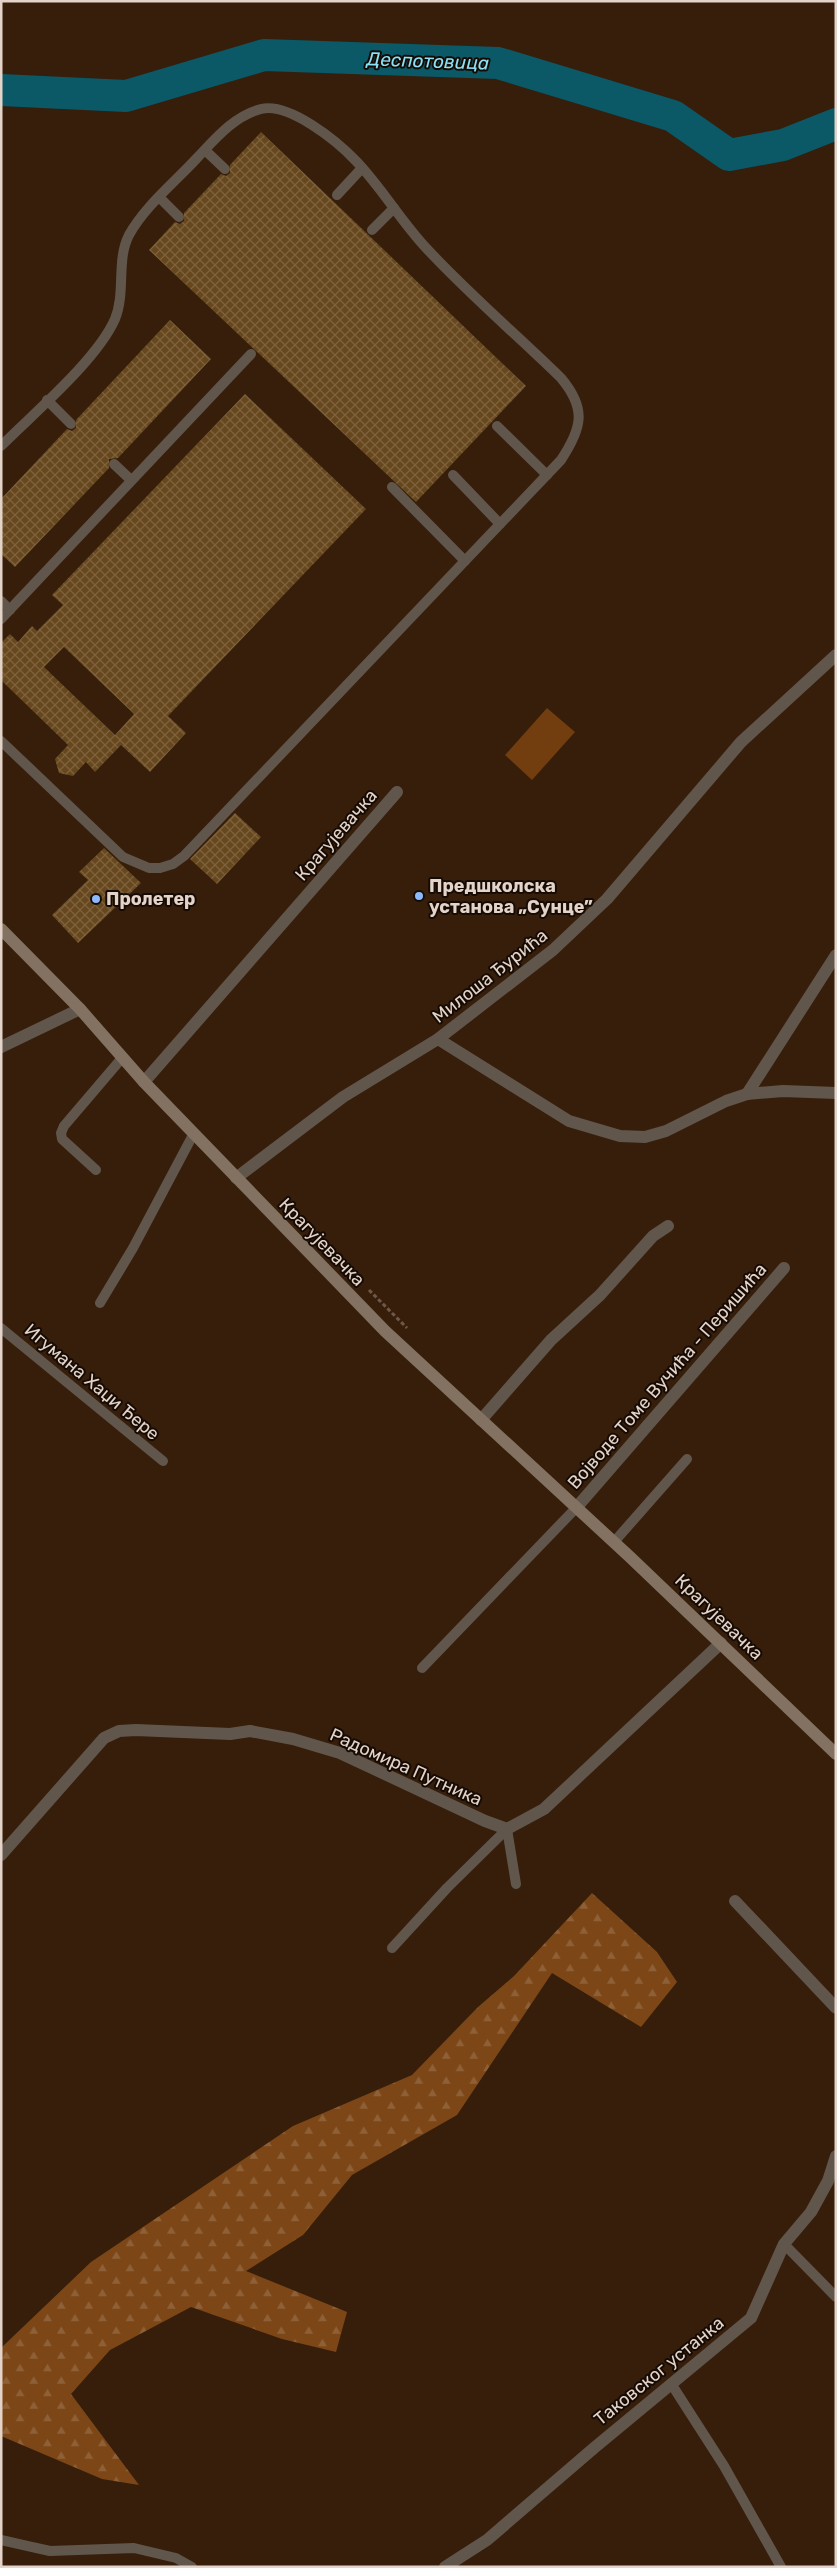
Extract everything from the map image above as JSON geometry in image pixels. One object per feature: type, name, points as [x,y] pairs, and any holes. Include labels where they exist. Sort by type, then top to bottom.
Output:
[{"type":"main road","name":"Крагујевачка","points":[[1,929],[80,1009],[144,1082],[385,1331],[614,1542],[836,1754]]},
{"type":"street","name":"Милоша Ђурића","points":[[236,1178],[343,1097],[438,1039],[554,950],[607,899],[741,742],[836,654]]},
{"type":"street","name":"Крагујевачка","points":[[144,1082],[397,792]]},
{"type":"street","points":[[746,1094],[836,955]]},
{"type":"street","points":[[1,1047],[80,1009]]},
{"type":"street","points":[[438,1039],[569,1121],[620,1136],[645,1137],[666,1131],[726,1101],[746,1094],[783,1091],[836,1093]]},
{"type":"street","points":[[480,1420],[550,1340],[600,1295],[653,1236],[668,1226]]},
{"type":"street","name":"Војводе Томе Вучића - Перишића","points":[[576,1508],[784,1268]]},
{"type":"street","points":[[507,1829],[544,1809],[721,1644]]},
{"type":"street","name":"Радомира Путника","points":[[1,1855],[104,1738],[120,1731],[230,1734],[250,1731],[292,1739],[340,1753],[485,1822],[507,1829]]},
{"type":"street","points":[[735,1901],[836,2008]]},
{"type":"street","name":"Таковског устанка","points":[[445,2567],[487,2540],[594,2448],[751,2318],[784,2244],[811,2212],[828,2181],[836,2156]]},
{"type":"lane","points":[[1,446],[86,361],[115,319],[121,298],[124,248],[139,222],[227,128],[240,119],[262,109],[276,109],[303,120],[336,144],[362,168],[428,250],[561,378],[572,390],[578,404],[579,428],[561,460],[184,856],[172,864],[149,868],[123,857],[1,741]]},
{"type":"lane","points":[[206,150],[225,169]]},
{"type":"lane","points":[[337,195],[362,168]]},
{"type":"lane","points":[[160,198],[179,217]]},
{"type":"lane","points":[[372,230],[394,208]]},
{"type":"lane","points":[[1,619],[130,480],[251,354]]},
{"type":"lane","points":[[47,400],[72,424]]},
{"type":"lane","points":[[497,426],[547,475]]},
{"type":"lane","points":[[114,464],[130,480]]},
{"type":"lane","points":[[453,475],[500,524]]},
{"type":"lane","points":[[392,487],[465,561]]},
{"type":"lane","points":[[1,601],[10,610]]},
{"type":"lane","points":[[96,1170],[62,1139],[61,1133],[64,1126],[122,1058]]},
{"type":"lane","points":[[100,1303],[133,1248],[194,1133]]},
{"type":"lane","name":"Игумана Хаџи Ђере","points":[[1,1328],[163,1461]]},
{"type":"lane","points":[[614,1542],[687,1459]]},
{"type":"lane","points":[[422,1668],[576,1508]]},
{"type":"lane","points":[[507,1829],[516,1884]]},
{"type":"lane","points":[[392,1948],[447,1888],[507,1829]]},
{"type":"lane","points":[[784,2244],[836,2297]]},
{"type":"lane","points":[[672,2385],[724,2466],[781,2567]]},
{"type":"lane","points":[[1,2540],[50,2551],[134,2548],[176,2558],[192,2567]]},
{"type":"path","points":[[365,1286],[413,1334]]},
{"type":"green space","points":[[592,1893],[657,1952],[677,1982],[641,2027],[552,1973],[457,2115],[352,2175],[303,2235],[246,2271],[347,2312],[336,2352],[282,2339],[191,2307],[110,2350],[71,2394],[139,2485],[102,2479],[1,2436],[1,2348],[91,2262],[293,2126],[412,2075],[478,2007],[514,1976]]},
{"type":"shaded area","points":[[547,708],[575,732],[532,780],[505,755]]},
{"type":"building","points":[[261,132],[526,386],[416,502],[149,250],[175,222],[180,224],[184,221],[184,213],[221,174],[226,176],[230,173],[230,165]]},
{"type":"building","points":[[170,320],[211,359],[118,458],[109,459],[109,468],[15,567],[1,554],[1,499],[67,429],[72,431],[76,428],[76,420]]},
{"type":"building","points":[[245,394],[366,509],[168,716],[186,733],[150,772],[121,745],[95,772],[86,762],[73,776],[59,773],[55,759],[68,745],[1,680],[1,643],[10,634],[18,642],[32,626],[37,631],[63,605],[52,595]],"holes":[[[64,647],[134,714],[115,735],[44,667]]]},
{"type":"building","points":[[235,813],[261,837],[217,884],[190,859]]},
{"type":"building","name":"Пролетер","points":[[104,848],[141,883],[78,943],[52,915],[88,880],[79,872]]},
{"type":"waterway","name":"Деспотовица","points":[[1,90],[126,96],[264,55],[498,63],[673,116],[729,155],[783,145],[836,124]]},
{"type":"place","name":"Предшколска установа „Сунце”","points":[[419,896]]},
{"type":"place","name":"Пролетер","points":[[96,899]]}]
